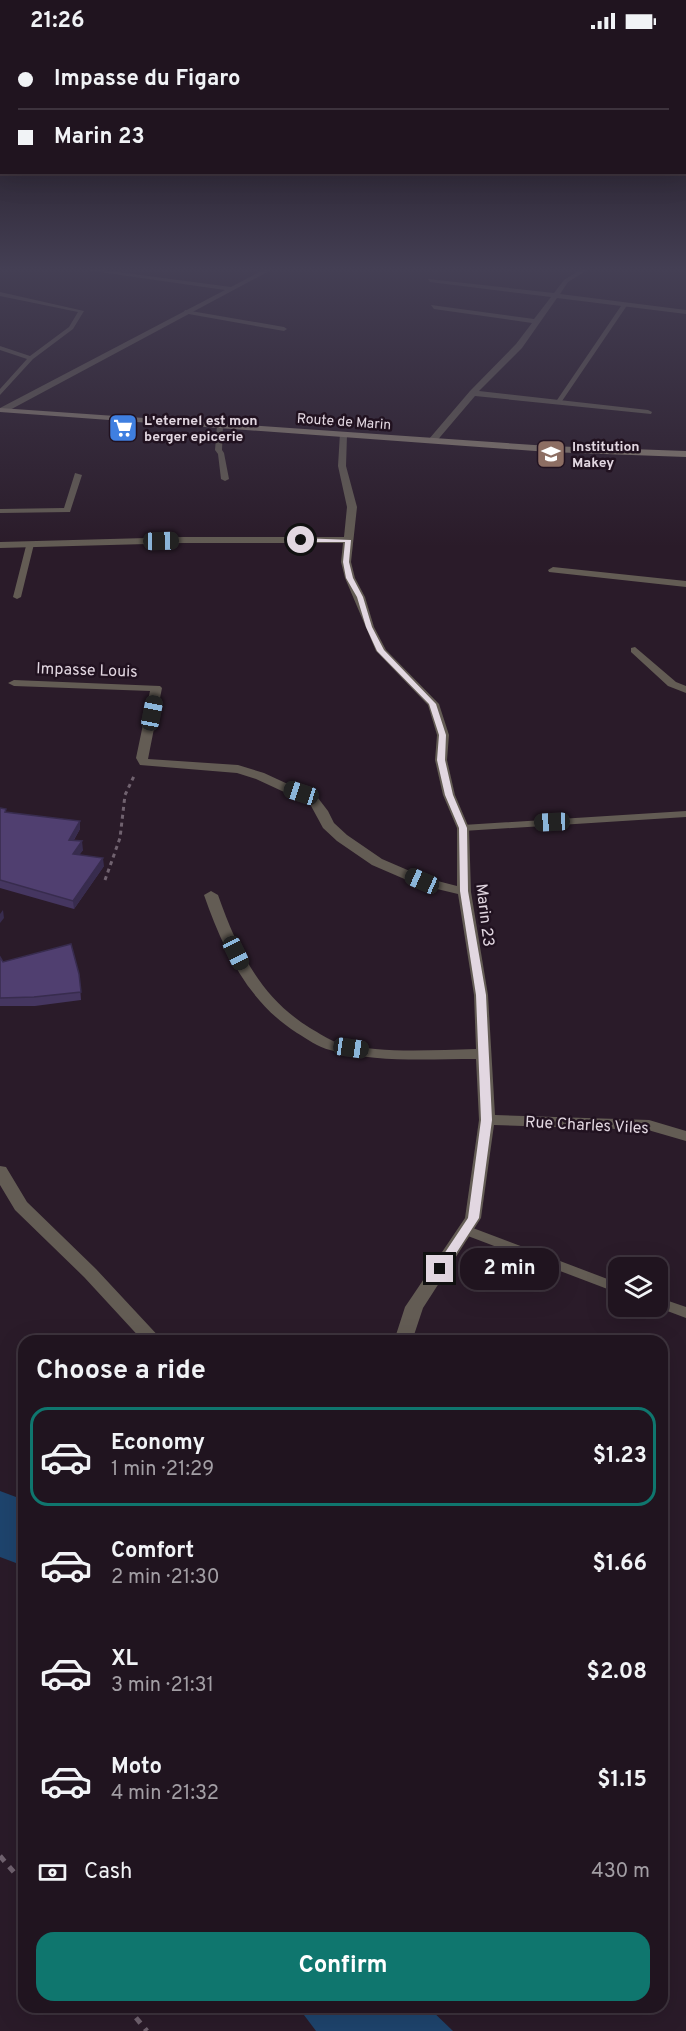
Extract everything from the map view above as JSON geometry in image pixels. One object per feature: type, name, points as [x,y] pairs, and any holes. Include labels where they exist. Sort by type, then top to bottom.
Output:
[{"type":"main road","name":"Route de Marin","points":[[2,410],[432,441],[686,454]]},
{"type":"street","points":[[2,410],[92,362]]},
{"type":"street","points":[[432,441],[504,362]]},
{"type":"street","points":[[473,393],[648,412]]},
{"type":"street","name":"Marin 23","points":[[343,435],[342,466],[352,507],[346,562],[350,578],[381,651],[433,704],[443,735],[441,760],[449,795],[463,828],[464,891],[481,995],[487,1120],[473,1218],[414,1307],[405,1335]]},
{"type":"street","points":[[0,545],[348,540]]},
{"type":"street","points":[[553,570],[686,584]]},
{"type":"street","points":[[635,650],[672,684],[686,690]]},
{"type":"street","name":"Impasse Louis","points":[[14,683],[156,688],[142,758],[144,762]]},
{"type":"street","points":[[144,762],[238,769],[260,776],[314,801],[322,811],[328,825],[342,838],[377,862],[422,881],[464,891]]},
{"type":"street","points":[[211,895],[220,920],[252,986],[286,1022],[331,1045],[391,1054],[484,1054]]},
{"type":"street","name":"Rue Charles Viles","points":[[487,1120],[649,1125],[686,1136]]},
{"type":"street","points":[[0,1171],[21,1206],[90,1273],[148,1335]]},
{"type":"lane","points":[[0,393],[10,385],[27,362]]},
{"type":"lane","points":[[558,403],[586,362]]},
{"type":"lane","points":[[220,425],[218,450],[221,453],[225,479]]},
{"type":"lane","points":[[0,511],[67,510],[78,474]]},
{"type":"lane","points":[[17,597],[30,544]]},
{"type":"lane","points":[[463,828],[686,814]]},
{"type":"lane","points":[[465,1230],[608,1284]]},
{"type":"lane","points":[[668,1306],[686,1313]]},
{"type":"path","points":[[105,879],[120,838],[125,795],[136,771],[144,762]]},
{"type":"path","points":[[0,1856],[18,1877]]},
{"type":"path","points":[[132,2013],[147,2031]]},
{"type":"water","points":[[302,2013],[434,2013],[453,2031],[316,2031]]},
{"type":"building","points":[[0,808],[6,809],[5,812],[80,821],[69,840],[82,841],[73,854],[103,858],[73,901],[0,880]]},
{"type":"building","points":[[71,944],[81,992],[0,998],[0,957],[3,962]]},
{"type":"waterway","points":[[0,1517],[18,1534]]},
{"type":"place","name":"L'eternel est mon berger epicerie","points":[[123,428]]},
{"type":"place","name":"Institution Makey","points":[[551,454]]},
{"type":"route","points":[[301,540],[348,540],[346,562],[350,578],[381,651],[433,704],[443,735],[441,760],[449,795],[463,828],[464,891],[481,995],[487,1120],[473,1218],[440,1269]]}]
